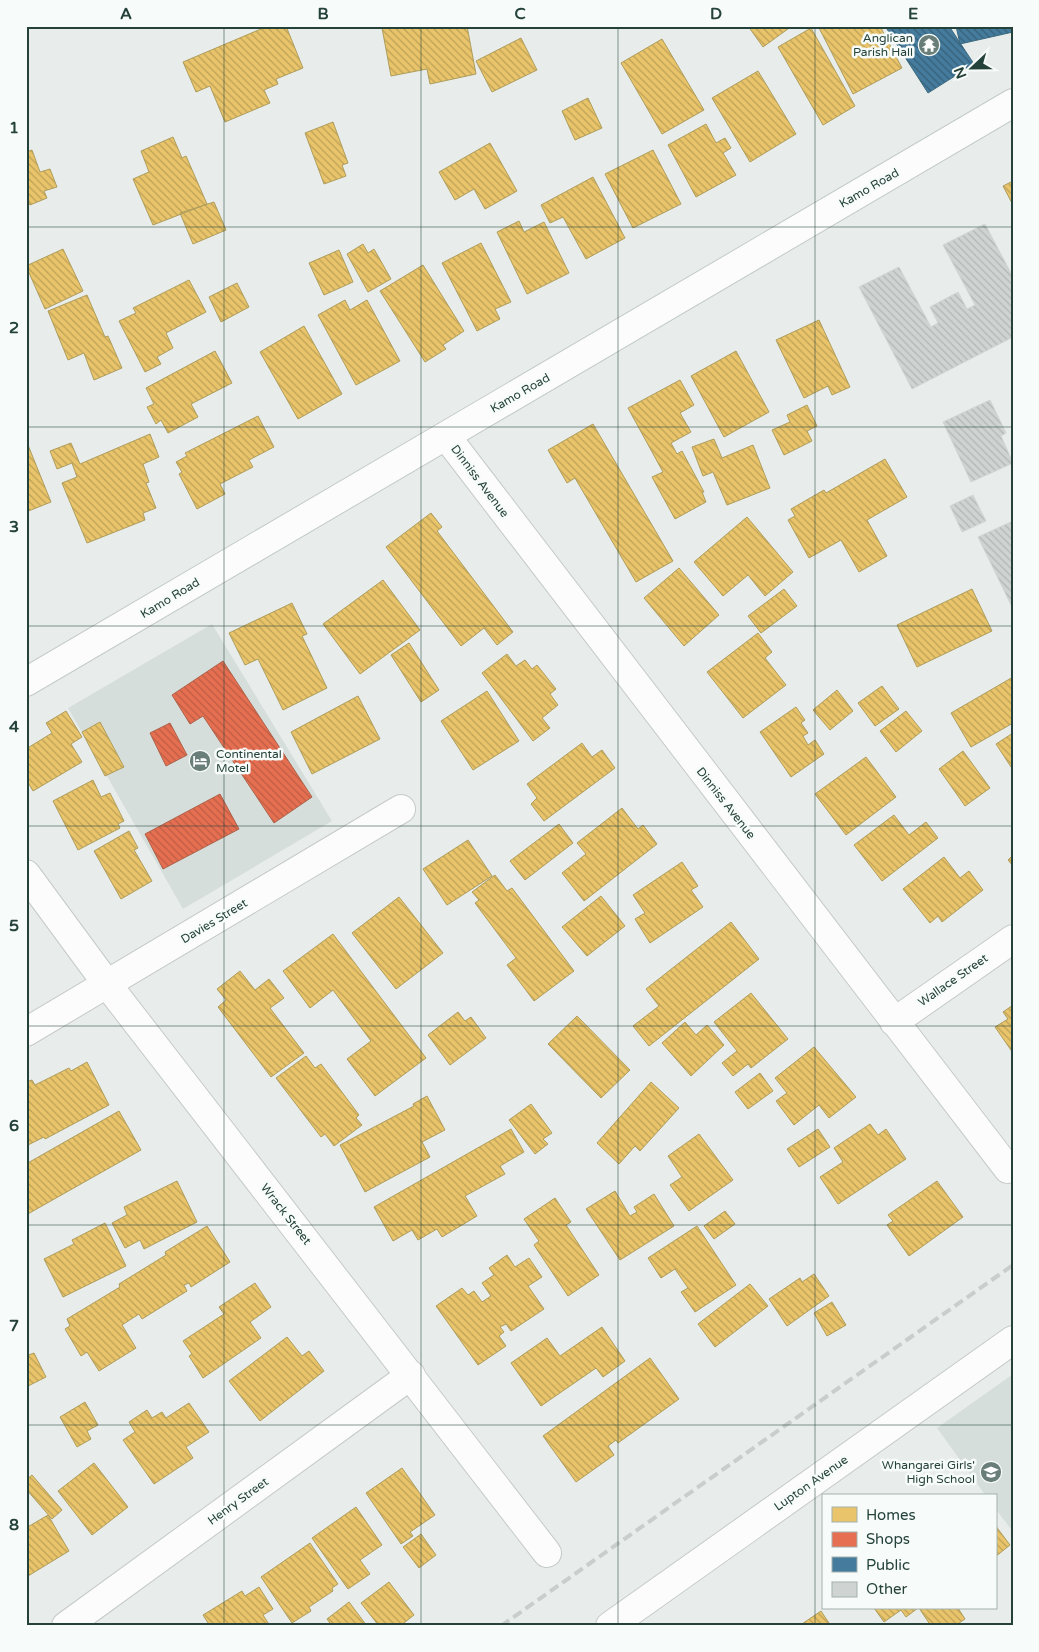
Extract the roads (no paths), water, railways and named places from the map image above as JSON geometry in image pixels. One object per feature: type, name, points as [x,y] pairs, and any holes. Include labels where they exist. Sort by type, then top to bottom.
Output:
[{"type":"street","name":"Kamo Road","points":[[26,682],[1013,103]]},
{"type":"street","name":"Dinniss Avenue","points":[[446,436],[1008,1169]]},
{"type":"street","name":"Davies Street","points":[[26,1032],[401,810]]},
{"type":"street","name":"Wrack Street","points":[[26,874],[107,984],[547,1554]]},
{"type":"street","name":"Wallace Street","points":[[894,1022],[1013,939]]},
{"type":"street","name":"Lupton Avenue","points":[[610,1626],[1013,1340]]},
{"type":"street","name":"Henry Street","points":[[66,1626],[411,1376]]},
{"type":"railway","points":[[501,1626],[1013,1265]]},
{"type":"place","name":"Anglican Parish Hall","points":[[929,45]]},
{"type":"place","name":"Continental Motel","points":[[200,761]]},
{"type":"place","name":"Whangarei Girls' High School","points":[[991,1472]]}]
